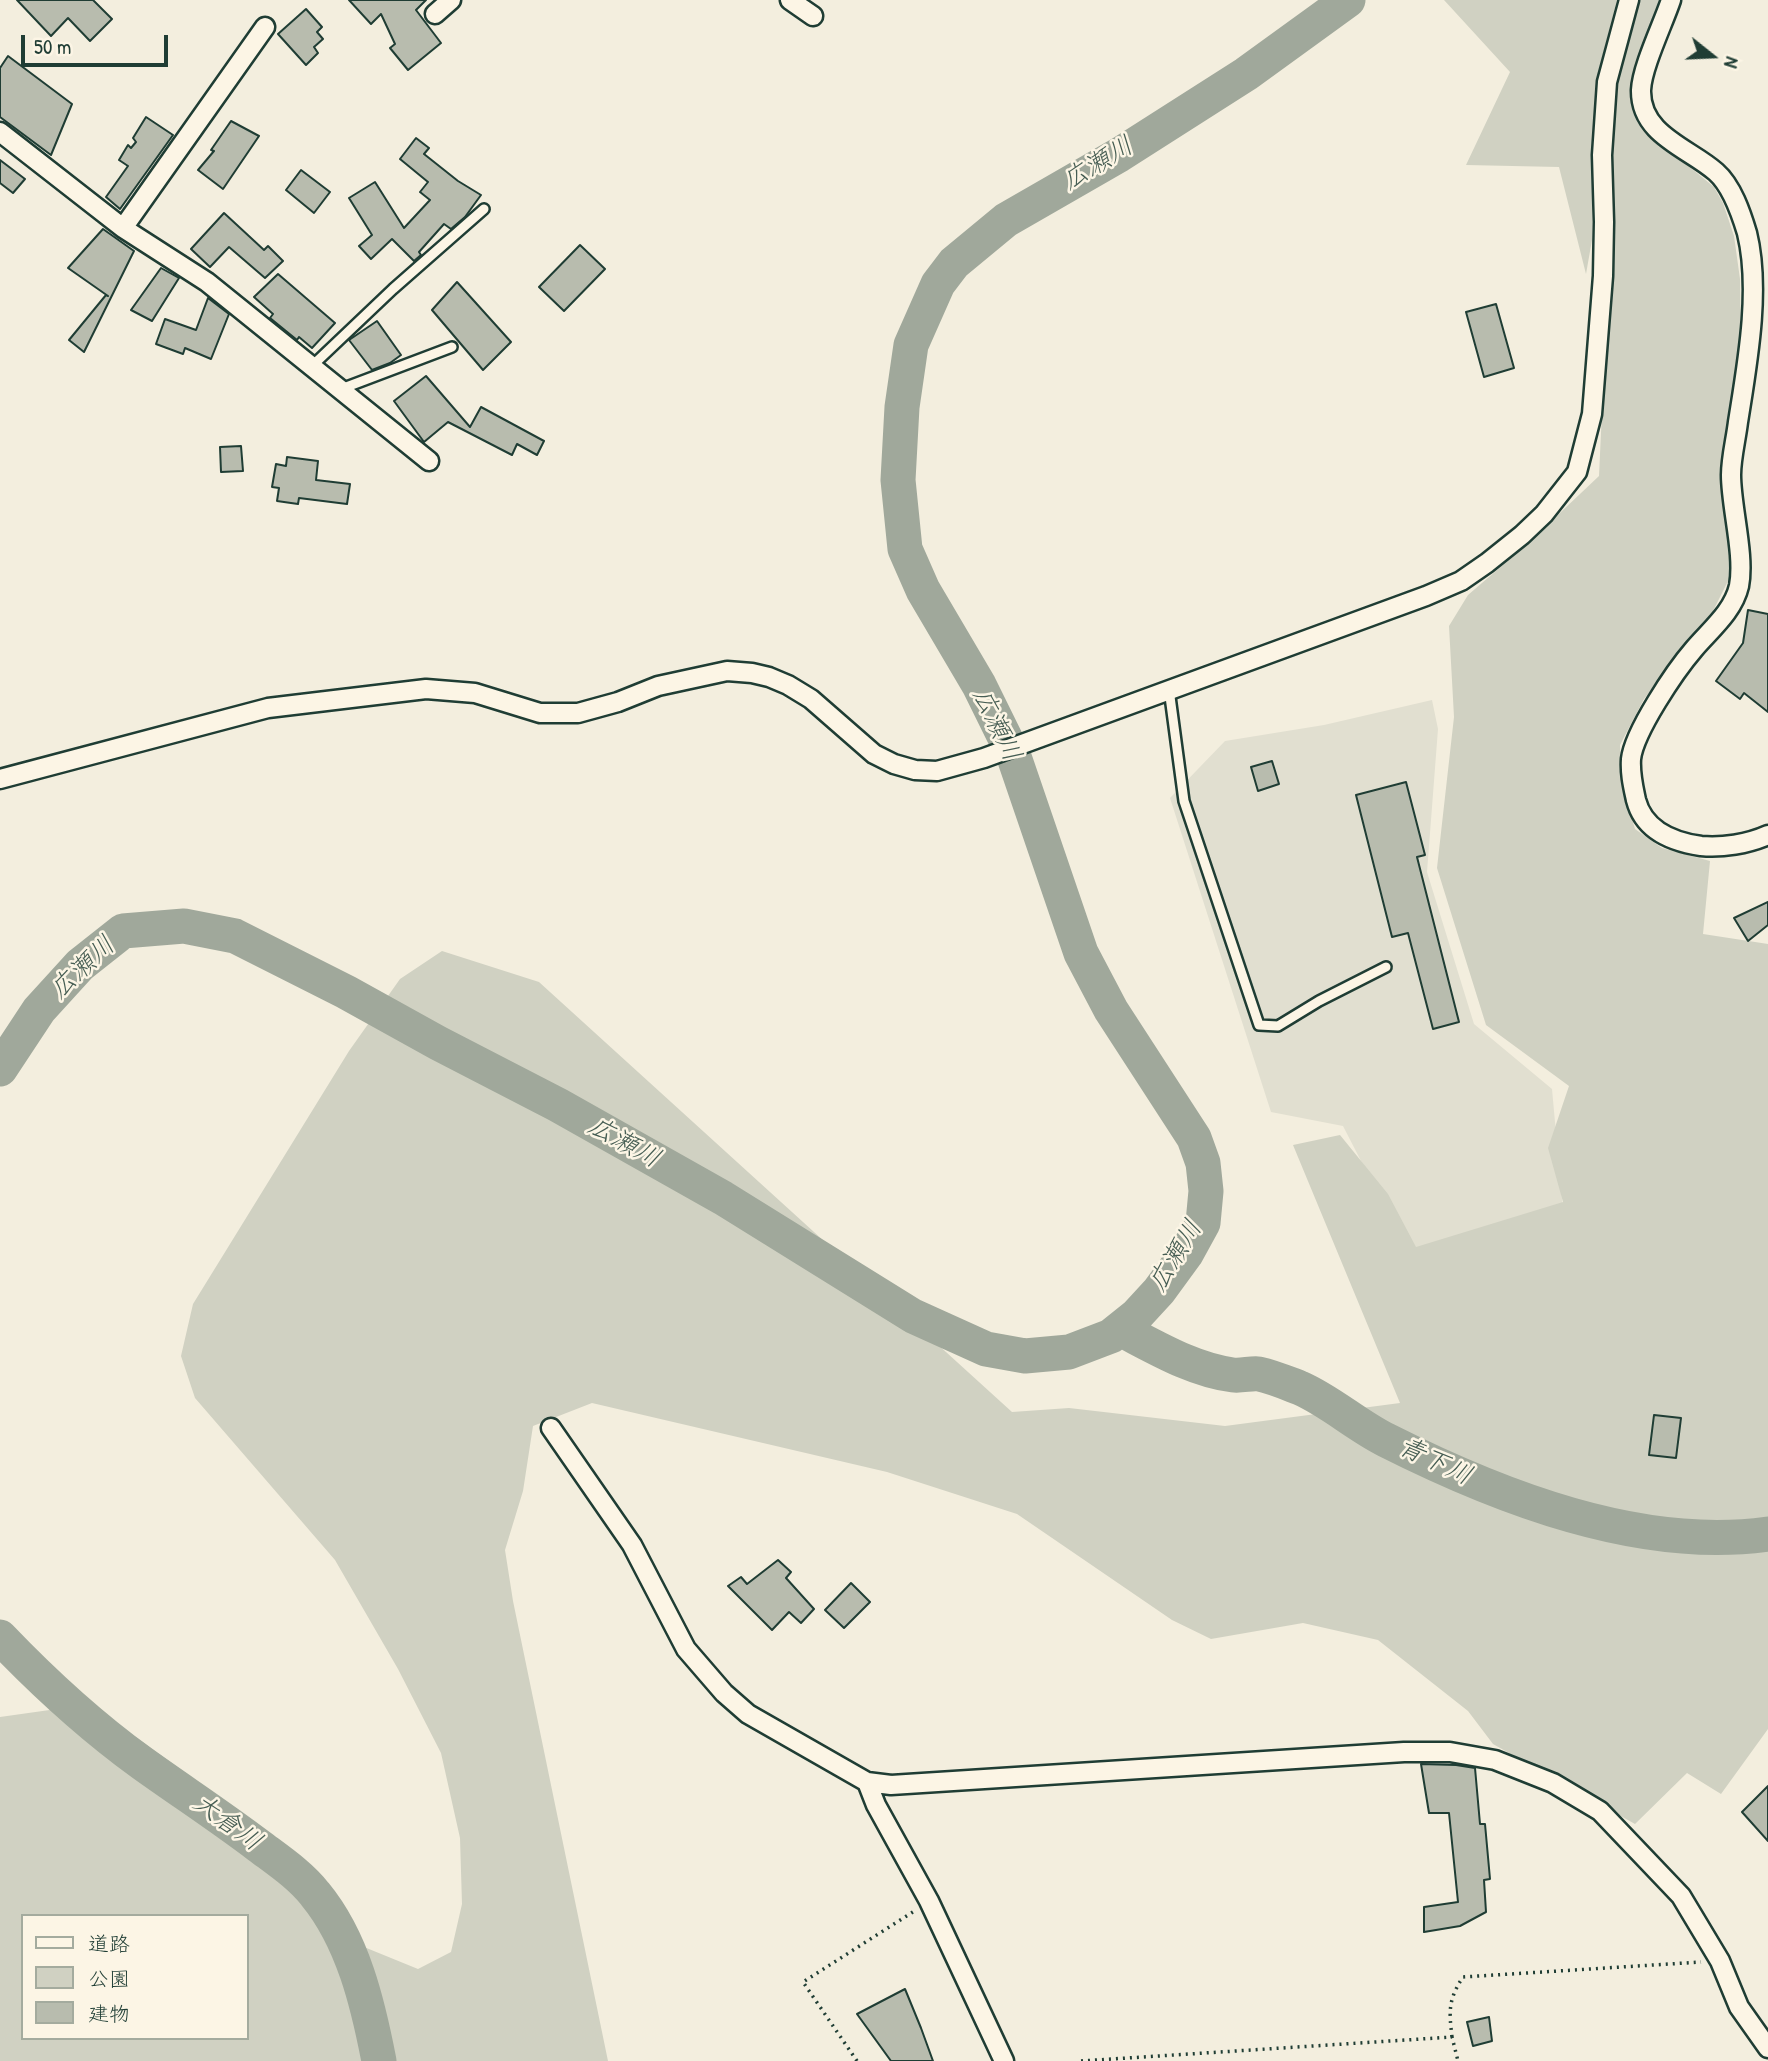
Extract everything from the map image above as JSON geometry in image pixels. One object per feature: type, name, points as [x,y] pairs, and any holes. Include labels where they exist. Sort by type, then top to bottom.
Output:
[{"type":"street","points":[[435,14],[451,0]]},
{"type":"street","points":[[790,0],[813,16]]},
{"type":"street","points":[[0,779],[268,708],[426,689],[475,693],[540,713],[578,713],[618,702],[658,686],[727,671],[769,677],[788,685],[811,699],[874,754],[915,770],[937,771],[984,758],[1384,613],[1461,581],[1522,535],[1544,514],[1577,472],[1592,414],[1598,352],[1604,222],[1602,155],[1607,82],[1629,0]]},
{"type":"street","points":[[1671,0],[1645,73],[1642,91],[1645,112],[1662,135],[1718,173],[1739,211],[1747,233],[1751,260],[1751,319],[1731,474],[1739,586],[1727,614],[1692,652],[1643,723],[1631,756],[1631,777],[1638,806],[1652,829],[1678,842],[1704,846],[1732,845],[1768,835]]},
{"type":"street","points":[[123,228],[265,27]]},
{"type":"street","points":[[0,131],[123,228],[207,282],[429,461]]},
{"type":"street","points":[[551,1428],[632,1545],[686,1649],[724,1693],[748,1714],[867,1782],[905,1784],[1404,1752],[1450,1752],[1495,1760],[1553,1783],[1600,1811],[1681,1896],[1720,1961],[1739,2007],[1768,2048]]},
{"type":"street","points":[[867,1782],[876,1805],[929,1901],[1004,2061]]},
{"type":"lane","points":[[312,366],[393,289],[484,209]]},
{"type":"lane","points":[[341,389],[452,348]]},
{"type":"lane","points":[[1169,689],[1184,801],[1259,1025],[1278,1026],[1319,1001],[1386,967]]},
{"type":"path","points":[[857,2061],[803,1982],[929,1901]]},
{"type":"path","points":[[1458,2061],[1449,2009],[1453,1992],[1463,1977],[1720,1961]]},
{"type":"path","points":[[1081,2061],[1452,2037]]},
{"type":"shaded area","points":[[1432,700],[1438,729],[1427,872],[1474,1024],[1552,1089],[1564,1221],[1409,1254],[1343,1126],[1271,1112],[1170,798],[1225,741],[1324,725]]},
{"type":"green space","points":[[1444,0],[1617,0],[1598,73],[1592,144],[1592,240],[1586,274],[1559,167],[1466,165],[1510,72]]},
{"type":"green space","points":[[1638,0],[1659,0],[1635,94],[1657,140],[1714,187],[1723,203],[1734,236],[1740,279],[1741,339],[1732,401],[1725,490],[1730,577],[1712,613],[1644,699],[1620,745],[1621,781],[1635,829],[1662,848],[1710,861],[1703,934],[1768,944],[1768,1729],[1721,1794],[1687,1773],[1635,1824],[1493,1744],[1468,1711],[1378,1640],[1303,1623],[1211,1639],[1172,1620],[1017,1514],[887,1472],[592,1403],[533,1426],[523,1491],[505,1550],[513,1601],[608,2061],[0,2061],[0,1717],[78,1706],[115,1722],[187,1774],[364,1947],[418,1969],[451,1952],[462,1904],[460,1838],[441,1753],[398,1669],[335,1560],[195,1398],[181,1356],[193,1304],[349,1051],[400,979],[442,951],[539,982],[1012,1412],[1069,1408],[1225,1426],[1400,1403],[1293,1145],[1340,1135],[1388,1194],[1416,1247],[1563,1202],[1548,1148],[1569,1086],[1486,1025],[1437,868],[1454,717],[1449,626],[1468,595],[1599,476],[1609,258],[1609,167],[1616,88]]},
{"type":"building","points":[[17,0],[93,0],[112,19],[90,41],[68,18],[51,36]]},
{"type":"building","points":[[349,0],[426,0],[416,10],[441,43],[408,70],[390,48],[395,44],[381,14],[371,24]]},
{"type":"building","points":[[306,9],[322,27],[317,32],[323,39],[314,47],[318,53],[306,65],[278,34]]},
{"type":"building","points":[[8,56],[72,104],[51,155],[0,117],[0,68]]},
{"type":"building","points":[[146,117],[173,135],[120,209],[106,197],[128,166],[119,160],[128,145],[131,148],[136,142],[133,138]]},
{"type":"building","points":[[231,121],[259,136],[223,189],[198,170],[214,151],[211,150]]},
{"type":"building","points":[[416,138],[429,148],[424,154],[481,195],[465,217],[451,229],[444,224],[414,261],[392,239],[371,259],[359,246],[372,235],[349,198],[375,182],[404,228],[430,200],[420,192],[428,182],[400,159]]},
{"type":"building","points":[[0,160],[25,179],[13,193],[0,183]]},
{"type":"building","points":[[301,170],[330,192],[314,213],[286,190]]},
{"type":"building","points":[[224,213],[264,250],[268,246],[283,261],[265,278],[229,247],[210,267],[191,249]]},
{"type":"building","points":[[103,229],[134,251],[84,352],[69,340],[106,295],[108,296],[68,268]]},
{"type":"building","points":[[580,245],[605,269],[564,311],[539,287]]},
{"type":"building","points":[[161,268],[179,278],[152,321],[131,310]]},
{"type":"building","points":[[278,274],[335,323],[312,348],[299,337],[297,340],[270,318],[273,314],[254,297]]},
{"type":"building","points":[[457,282],[511,342],[483,370],[432,310]]},
{"type":"building","points":[[208,298],[229,314],[211,359],[185,348],[183,354],[156,344],[165,319],[196,330]]},
{"type":"building","points":[[1496,304],[1514,368],[1484,377],[1466,312]]},
{"type":"building","points":[[377,321],[401,355],[372,370],[349,340]]},
{"type":"building","points":[[426,376],[470,427],[481,407],[544,441],[537,455],[517,444],[512,455],[448,422],[424,442],[394,401]]},
{"type":"building","points":[[241,446],[243,471],[221,472],[220,447]]},
{"type":"building","points":[[287,457],[318,461],[316,480],[350,484],[347,504],[299,498],[298,504],[277,501],[279,488],[272,487],[276,464],[286,466]]},
{"type":"building","points":[[1748,610],[1768,614],[1768,712],[1744,693],[1740,699],[1716,681],[1743,643]]},
{"type":"building","points":[[1272,761],[1279,784],[1258,791],[1251,767]]},
{"type":"building","points":[[1406,782],[1425,855],[1417,857],[1459,1022],[1433,1029],[1408,933],[1392,937],[1356,795]]},
{"type":"building","points":[[1768,902],[1768,925],[1748,941],[1734,918]]},
{"type":"building","points":[[1654,1415],[1681,1418],[1676,1458],[1649,1455]]},
{"type":"building","points":[[778,1560],[791,1572],[786,1578],[814,1609],[801,1623],[789,1612],[772,1630],[728,1586],[741,1577],[747,1584]]},
{"type":"building","points":[[851,1583],[870,1602],[844,1628],[825,1610]]},
{"type":"building","points":[[1421,1764],[1475,1768],[1480,1824],[1485,1824],[1490,1879],[1484,1880],[1486,1912],[1460,1926],[1424,1932],[1424,1907],[1458,1902],[1449,1813],[1429,1813]]},
{"type":"building","points":[[1768,1786],[1768,1841],[1742,1812]]},
{"type":"building","points":[[905,1989],[933,2061],[891,2061],[857,2014]]},
{"type":"building","points":[[1489,2017],[1492,2041],[1473,2046],[1467,2022]]},
{"type":"waterway","name":"広瀬川","points":[[0,1069],[39,1010],[80,965],[123,931],[184,926],[235,936],[558,1105],[723,1198],[913,1316],[986,1349],[1025,1356],[1069,1352],[1111,1336],[1136,1316],[1159,1291],[1186,1254],[1203,1223],[1206,1191],[1203,1163],[1194,1138],[1111,1010],[1081,953],[1013,754],[979,685],[923,590],[905,549],[898,480],[902,407],[911,345],[938,284],[954,263],[1006,220],[1119,155],[1246,74],[1348,0]]},
{"type":"waterway","name":"青下川","points":[[1120,1329],[1203,1368],[1233,1375],[1259,1374],[1300,1388],[1375,1434],[1430,1461],[1523,1500],[1621,1527],[1670,1535],[1719,1537],[1768,1534]]},
{"type":"waterway","name":"大倉川","points":[[0,1637],[104,1734],[274,1857],[309,1887],[328,1912],[349,1952],[364,1995],[379,2061]]}]
